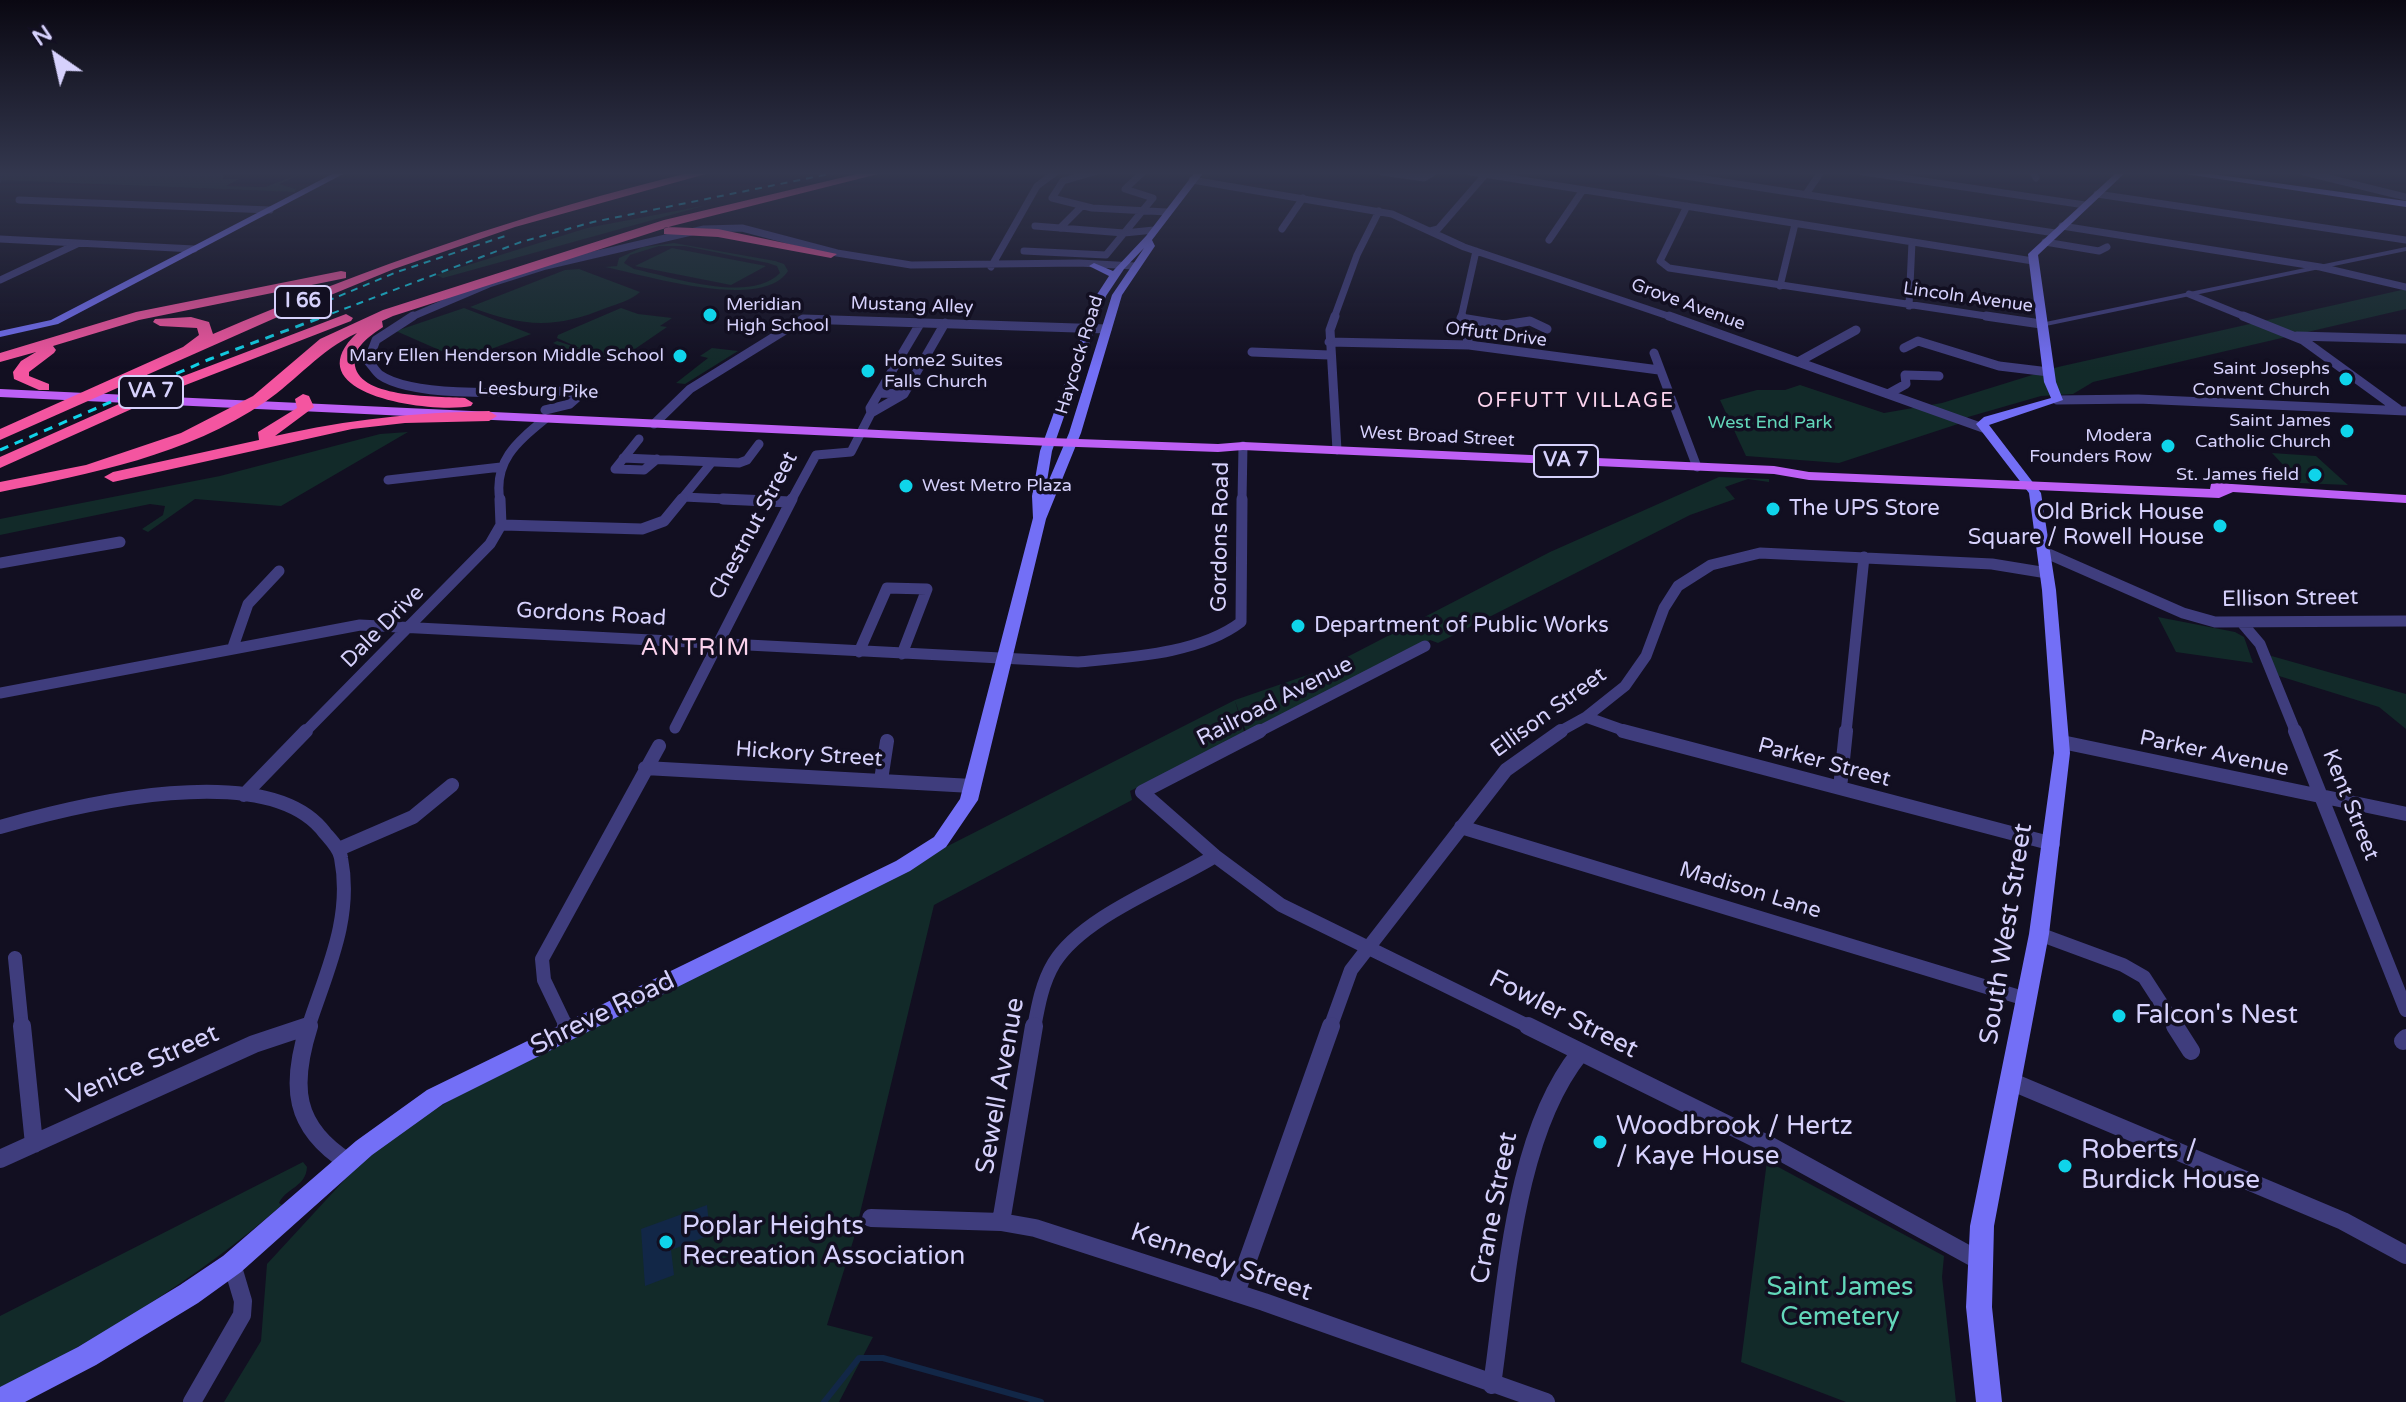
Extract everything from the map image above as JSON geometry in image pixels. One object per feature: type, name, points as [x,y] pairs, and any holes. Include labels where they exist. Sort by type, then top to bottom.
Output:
[{"type":"highway","name":"I 66","points":[[1,435],[313,298],[472,237]]},
{"type":"highway","name":"I 66","points":[[0,463],[178,383],[354,315],[597,237]]},
{"type":"highway","points":[[0,502],[141,459],[223,420],[277,384],[310,352],[343,331],[557,256],[621,237]]},
{"type":"highway","points":[[557,256],[632,237]]},
{"type":"highway","points":[[742,237],[831,254]]},
{"type":"highway","points":[[0,358],[136,316],[334,277],[443,247]]},
{"type":"highway","points":[[466,287],[375,326],[354,344],[347,364],[352,378],[373,391],[487,411]]},
{"type":"highway","points":[[44,387],[22,379],[22,368],[41,354],[63,345],[158,322],[191,321],[207,328],[201,341],[165,363]]},
{"type":"highway","points":[[213,453],[270,433],[305,403]]},
{"type":"highway","points":[[0,502],[352,424],[487,411]]},
{"type":"highway","points":[[0,487],[125,459],[223,420]]},
{"type":"main road","points":[[0,334],[54,322],[217,237]]},
{"type":"main road","points":[[2026,482],[1982,424],[1988,419],[2057,400],[2049,372],[2033,261],[2034,252],[2050,237]]},
{"type":"main road","name":"Haycock Road","points":[[1052,437],[1089,328],[1125,268],[1147,239]]},
{"type":"main road","points":[[1094,266],[1125,268]]},
{"type":"main road","name":"Haycock Road","points":[[1073,438],[1125,268]]},
{"type":"main road","name":"Leesburg Pike","points":[[0,385],[305,403]]},
{"type":"main road","name":"Leesburg Pike","points":[[0,393],[305,403],[1073,438]]},
{"type":"main road","name":"Shreve Road","points":[[1039,519],[1038,492],[1052,437]]},
{"type":"main road","name":"Shreve Road","points":[[0,1401],[127,1333],[232,1264],[348,1162],[435,1097],[928,851],[958,820],[972,786],[1039,519],[1073,438]]},
{"type":"main road","name":"West Broad Street","points":[[1073,438],[1218,448],[1243,446],[1774,470],[1809,476],[2406,499]]},
{"type":"main road","name":"South West Street","points":[[1989,1402],[1978,1260],[2039,934],[2053,844],[2062,742],[2047,573],[2035,493],[2026,482]]},
{"type":"street","points":[[655,237],[570,259],[421,310],[382,333],[369,353],[370,363],[379,374],[415,388],[566,391],[579,396],[566,406],[545,414],[507,455],[498,479],[504,508],[503,525],[649,528],[664,521],[712,462]]},
{"type":"street","points":[[776,237],[907,265],[1094,266]]},
{"type":"street","points":[[991,266],[1006,237]]},
{"type":"street","points":[[1024,251],[1101,257],[1120,237]]},
{"type":"street","points":[[1141,237],[1147,239]]},
{"type":"street","points":[[1337,450],[1329,342],[1357,255],[1366,237]]},
{"type":"street","name":"Grove Avenue","points":[[1445,237],[1983,428]]},
{"type":"street","name":"Lincoln Avenue","points":[[1672,237],[1660,261],[1664,266],[2041,324],[2406,249]]},
{"type":"street","points":[[1780,286],[1792,237]]},
{"type":"street","points":[[1882,237],[2033,261]]},
{"type":"street","points":[[2111,237],[2320,267],[2406,287]]},
{"type":"street","points":[[0,239],[194,249]]},
{"type":"street","points":[[1909,306],[1912,242]]},
{"type":"street","points":[[2045,242],[2099,251],[2107,247]]},
{"type":"street","points":[[0,280],[80,243]]},
{"type":"street","points":[[1001,246],[1008,258],[1023,264]]},
{"type":"street","points":[[1469,345],[1461,318],[1476,251]]},
{"type":"street","points":[[831,254],[907,267],[1023,264],[1125,268]]},
{"type":"street","points":[[2189,294],[2297,336],[2404,412]]},
{"type":"street","points":[[1461,318],[1504,325],[1526,320],[1547,329]]},
{"type":"street","name":"Mustang Alley","points":[[659,419],[690,389],[798,320],[1107,329]]},
{"type":"street","points":[[863,427],[870,408],[921,322]]},
{"type":"street","points":[[863,427],[904,394],[945,323]]},
{"type":"street","points":[[1798,362],[1856,330]]},
{"type":"street","points":[[2297,336],[2406,339]]},
{"type":"street","points":[[1904,348],[1918,341],[1999,366],[2049,372]]},
{"type":"street","name":"Offutt Drive","points":[[1329,342],[1469,345],[1659,370]]},
{"type":"street","points":[[1252,352],[1329,355]]},
{"type":"street","points":[[1654,353],[1697,467]]},
{"type":"street","points":[[1888,394],[1906,384],[1905,375],[1939,376]]},
{"type":"street","points":[[879,393],[904,394]]},
{"type":"street","points":[[2057,400],[2138,399],[2404,412]]},
{"type":"street","name":"Chestnut Street","points":[[675,728],[816,455],[844,455],[858,442],[863,427]]},
{"type":"street","points":[[639,439],[615,469],[644,470],[657,459],[744,462],[759,444]]},
{"type":"street","name":"Gordons Road","points":[[0,693],[346,626],[411,626],[1002,659],[1078,662],[1114,659],[1206,640],[1237,627],[1242,601],[1243,446]]},
{"type":"street","points":[[388,480],[501,467]]},
{"type":"street","points":[[684,497],[790,502]]},
{"type":"street","name":"Dale Drive","points":[[244,795],[481,554],[503,525]]},
{"type":"street","points":[[0,563],[120,542]]},
{"type":"street","name":"Ellison Street","points":[[2044,552],[2190,616],[2215,622],[2406,621]]},
{"type":"street","name":"Ellison Street","points":[[1236,1293],[1340,997],[1366,947],[1506,770],[1544,741],[1613,697],[1636,671],[1672,595],[1696,573],[1733,558],[1760,553],[1992,564],[2047,573]]},
{"type":"street","points":[[1840,788],[1864,557]]},
{"type":"street","points":[[233,647],[249,605],[260,587],[279,571]]},
{"type":"street","points":[[859,652],[887,588],[927,589],[902,654]]},
{"type":"street","name":"Kent Street","points":[[2242,623],[2260,644],[2406,1010]]},
{"type":"street","name":"Railroad Avenue","points":[[1142,792],[1425,646]]},
{"type":"street","name":"Parker Street","points":[[1586,717],[1614,729],[2053,844]]},
{"type":"street","points":[[881,780],[887,741]]},
{"type":"street","name":"Parker Avenue","points":[[2062,742],[2406,814]]},
{"type":"street","points":[[568,1030],[544,980],[542,959],[659,746]]},
{"type":"street","name":"Hickory Street","points":[[645,768],[972,786]]},
{"type":"street","points":[[339,849],[413,817],[452,785]]},
{"type":"street","name":"Fowler Street","points":[[1142,792],[1215,856],[1281,905],[1763,1142],[1978,1260]]},
{"type":"street","points":[[0,827],[65,808],[146,793],[244,795],[273,800],[309,815],[323,826],[339,849],[346,891],[345,912],[301,1057],[302,1112],[315,1139],[348,1162]]},
{"type":"street","name":"Madison Lane","points":[[1461,827],[2026,999]]},
{"type":"street","name":"Sewell Avenue","points":[[1001,1222],[1039,999],[1057,959],[1084,934],[1215,856]]},
{"type":"street","points":[[2039,934],[2123,965],[2144,977],[2191,1051]]},
{"type":"street","points":[[15,958],[34,1144]]},
{"type":"street","name":"Venice Street","points":[[0,1159],[254,1044],[309,1026]]},
{"type":"street","name":"Crane Street","points":[[1492,1385],[1512,1244],[1536,1131],[1552,1091],[1580,1053]]},
{"type":"street","points":[[2010,1081],[2343,1221],[2406,1255]]},
{"type":"street","name":"Kennedy Street","points":[[871,1218],[1001,1222],[1035,1228],[1236,1293],[1546,1402]]},
{"type":"street","points":[[192,1402],[242,1315],[243,1301],[232,1264]]},
{"type":"green space","points":[[557,237],[590,237],[443,278],[436,275]]},
{"type":"green space","points":[[674,243],[775,261],[784,264],[788,271],[774,283],[754,289],[729,290],[674,283],[605,267],[617,266],[619,258],[643,247]],"holes":[[[659,246],[685,246],[768,263],[777,266],[780,273],[767,282],[750,287],[710,286],[634,269],[624,263],[630,255]]]},
{"type":"green space","points":[[672,248],[766,266],[731,285],[635,266]]},
{"type":"green space","points":[[579,269],[640,292],[624,302],[587,315],[553,322],[521,321],[470,307],[565,270]]},
{"type":"green space","name":"West End Park","points":[[2406,289],[2406,309],[2093,382],[2073,394],[2041,396],[1968,417],[1958,424],[1839,463],[1746,456],[1720,400],[1757,390],[1785,390],[1800,385],[1884,413],[1942,403],[2058,367]]},
{"type":"green space","points":[[464,308],[531,334],[462,360],[396,331]]},
{"type":"green space","points":[[621,308],[638,314],[672,318],[660,326],[667,327],[632,351],[594,360],[553,343],[557,341],[584,350],[557,338],[558,335]]},
{"type":"green space","points":[[712,348],[738,351],[685,384],[676,383],[708,358],[700,356]]},
{"type":"green space","points":[[408,432],[281,506],[195,499],[148,532],[142,529],[163,515],[165,506],[150,504],[0,535],[0,519],[220,476],[380,434]]},
{"type":"green space","name":"St. James field","points":[[2272,453],[2316,456],[2348,485],[2300,483]]},
{"type":"green space","name":"Poplar Heights Recreation Association","points":[[1719,477],[1769,479],[1769,482],[1748,479],[1725,487],[1735,499],[1690,515],[1438,643],[1430,640],[1247,734],[1235,701],[1245,735],[1130,791],[1132,800],[934,905],[854,1238],[827,1325],[873,1337],[839,1402],[224,1402],[261,1341],[267,1264],[361,1162],[393,1136],[460,1094],[1235,700],[1322,670],[1550,552]]},
{"type":"green space","points":[[2158,617],[2235,632],[2244,637],[2253,663],[2176,652]]},
{"type":"green space","points":[[2268,655],[2406,694],[2406,729],[2379,707],[2279,676]]},
{"type":"green space","name":"Saint James Cemetery","points":[[1767,1161],[1944,1256],[1942,1277],[1956,1402],[1846,1402],[1741,1362]]},
{"type":"green space","points":[[303,1162],[307,1167],[306,1174],[282,1198],[279,1203],[282,1205],[216,1258],[111,1328],[0,1390],[0,1316]]},
{"type":"water","name":"Poplar Heights Recreation Association","points":[[707,1205],[710,1235],[671,1250],[674,1275],[645,1286],[641,1229]]},
{"type":"waterway","points":[[824,1402],[859,1358],[883,1358],[1041,1402]]},
{"type":"railway","points":[[303,311],[397,272],[501,237]]},
{"type":"railway","points":[[320,318],[537,237]]},
{"type":"railway","points":[[0,450],[210,359],[325,316]]},
{"type":"place","name":"Meridian High School","points":[[710,315]]},
{"type":"place","name":"Mary Ellen Henderson Middle School","points":[[680,356]]},
{"type":"place","name":"Home2 Suites Falls Church","points":[[868,371]]},
{"type":"place","name":"Saint Josephs Convent Church","points":[[2346,379]]},
{"type":"place","name":"Saint James Catholic Church","points":[[2347,431]]},
{"type":"place","name":"Modera Founders Row","points":[[2168,446]]},
{"type":"place","name":"St. James field","points":[[2315,475]]},
{"type":"place","name":"West Metro Plaza","points":[[906,486]]},
{"type":"place","name":"The UPS Store","points":[[1773,509]]},
{"type":"place","name":"Old Brick House Square / Rowell House","points":[[2220,526]]},
{"type":"place","name":"Department of Public Works","points":[[1298,626]]},
{"type":"place","name":"Falcon's Nest","points":[[2119,1016]]},
{"type":"place","name":"Woodbrook / Hertz / Kaye House","points":[[1600,1142]]},
{"type":"place","name":"Roberts / Burdick House","points":[[2065,1166]]},
{"type":"place","name":"Poplar Heights Recreation Association","points":[[666,1242]]},
{"type":"district","name":"OFFUTT VILLAGE","points":[[1576,402]]},
{"type":"district","name":"ANTRIM","points":[[696,649]]}]
